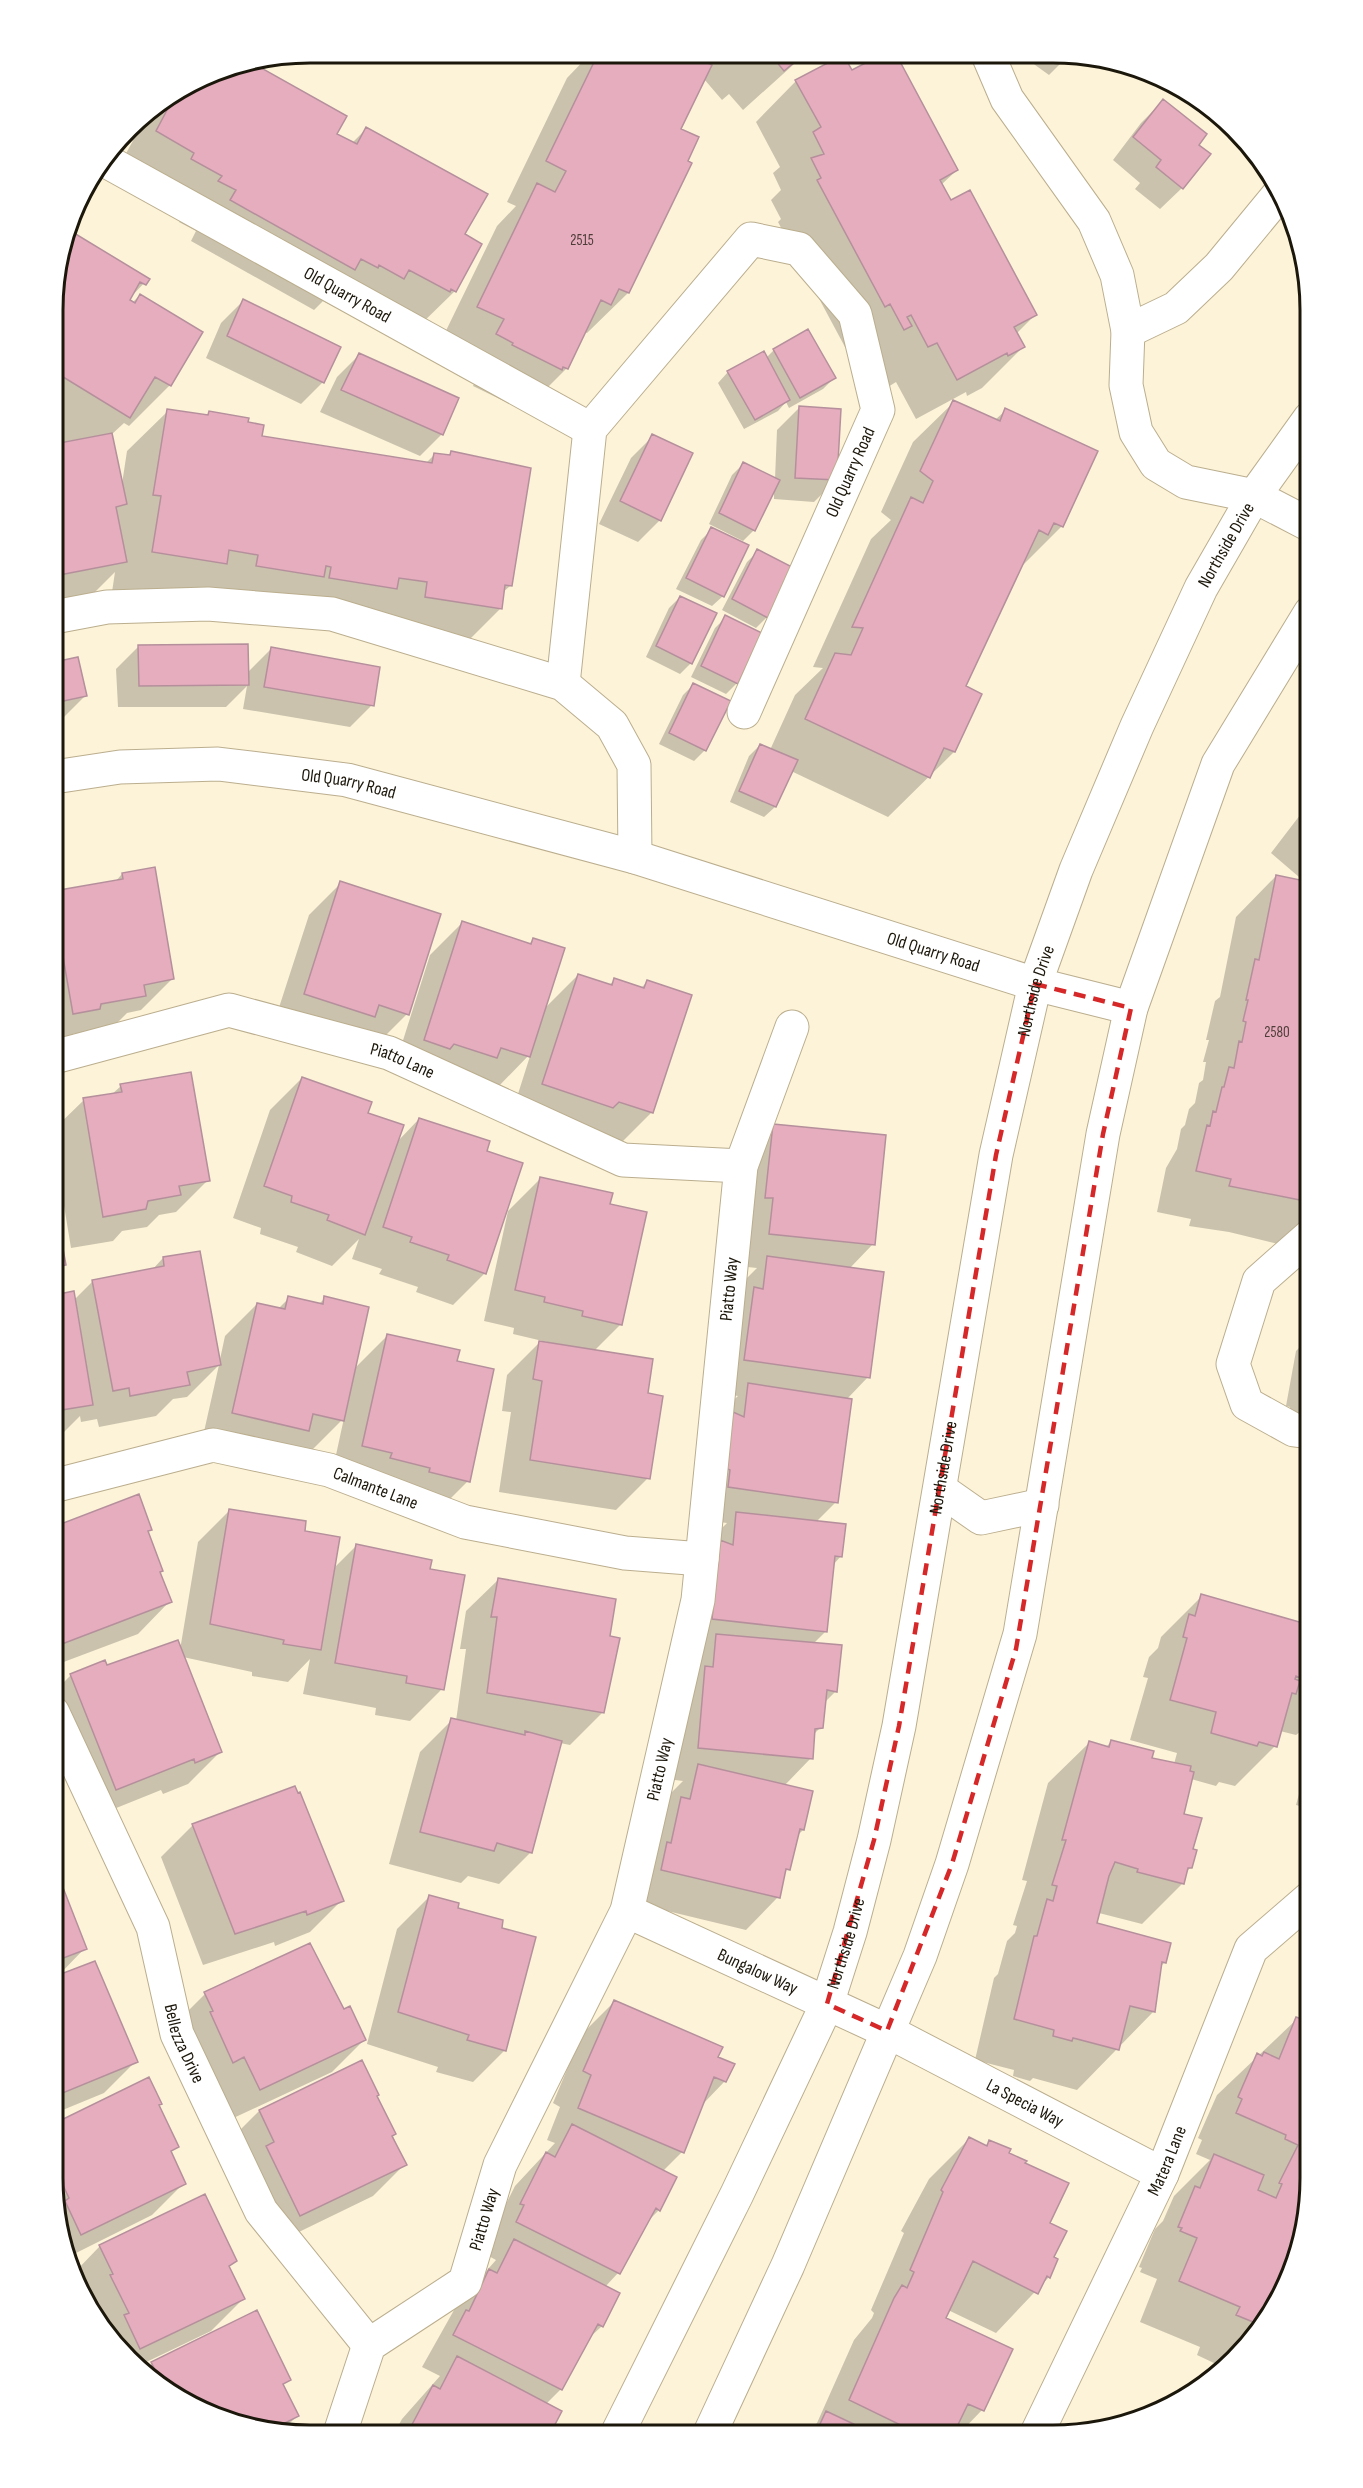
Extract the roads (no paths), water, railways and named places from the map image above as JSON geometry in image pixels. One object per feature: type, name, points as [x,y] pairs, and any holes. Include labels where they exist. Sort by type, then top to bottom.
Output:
[{"type":"street","name":"Northside Drive","points":[[992,63],[1007,99],[1094,221],[1117,275],[1128,331],[1126,385],[1136,432],[1156,464],[1186,482],[1254,496],[1300,520]]},
{"type":"street","name":"Old Quarry Road","points":[[111,164],[590,429],[751,239],[799,249],[855,314],[878,410],[744,712]]},
{"type":"street","points":[[1128,331],[1176,308],[1219,267],[1274,201]]},
{"type":"street","points":[[563,684],[590,429]]},
{"type":"street","name":"Northside Drive","points":[[622,2425],[737,2194],[827,2004],[874,1840],[900,1726],[996,1155],[1035,984],[1076,870],[1137,726],[1201,588],[1254,496],[1300,432]]},
{"type":"street","points":[[63,615],[107,607],[208,604],[332,614],[563,684],[612,725],[634,765],[635,857]]},
{"type":"street","points":[[713,2425],[788,2265],[920,1956],[952,1864],[1016,1649],[1103,1134],[1131,1008],[1218,764],[1300,629]]},
{"type":"street","name":"Old Quarry Road","points":[[63,776],[120,767],[218,764],[347,780],[635,857],[1035,984],[1131,1008]]},
{"type":"street","name":"Piatto Lane","points":[[63,1055],[229,1010],[389,1053],[623,1160],[741,1166]]},
{"type":"street","name":"Piatto Way","points":[[369,2345],[465,2282],[501,2165],[627,1911],[698,1600],[741,1166],[792,1027]]},
{"type":"street","points":[[1300,1245],[1259,1281],[1233,1364],[1247,1404],[1294,1430],[1300,1431]]},
{"type":"street","name":"Calmante Lane","points":[[63,1483],[213,1445],[329,1470],[465,1522],[625,1552],[702,1559]]},
{"type":"street","points":[[941,1490],[981,1518],[1042,1505]]},
{"type":"street","name":"Bellezza Drive","points":[[63,1734],[153,1927],[177,2034],[261,2211],[369,2345]]},
{"type":"street","name":"Matera Lane","points":[[1041,2425],[1162,2175],[1251,1949],[1300,1907]]},
{"type":"street","name":"Bungalow Way","points":[[627,1911],[887,2031]]},
{"type":"street","name":"La Specia Way","points":[[887,2031],[1162,2175]]},
{"type":"street","points":[[343,2425],[369,2345]]}]
